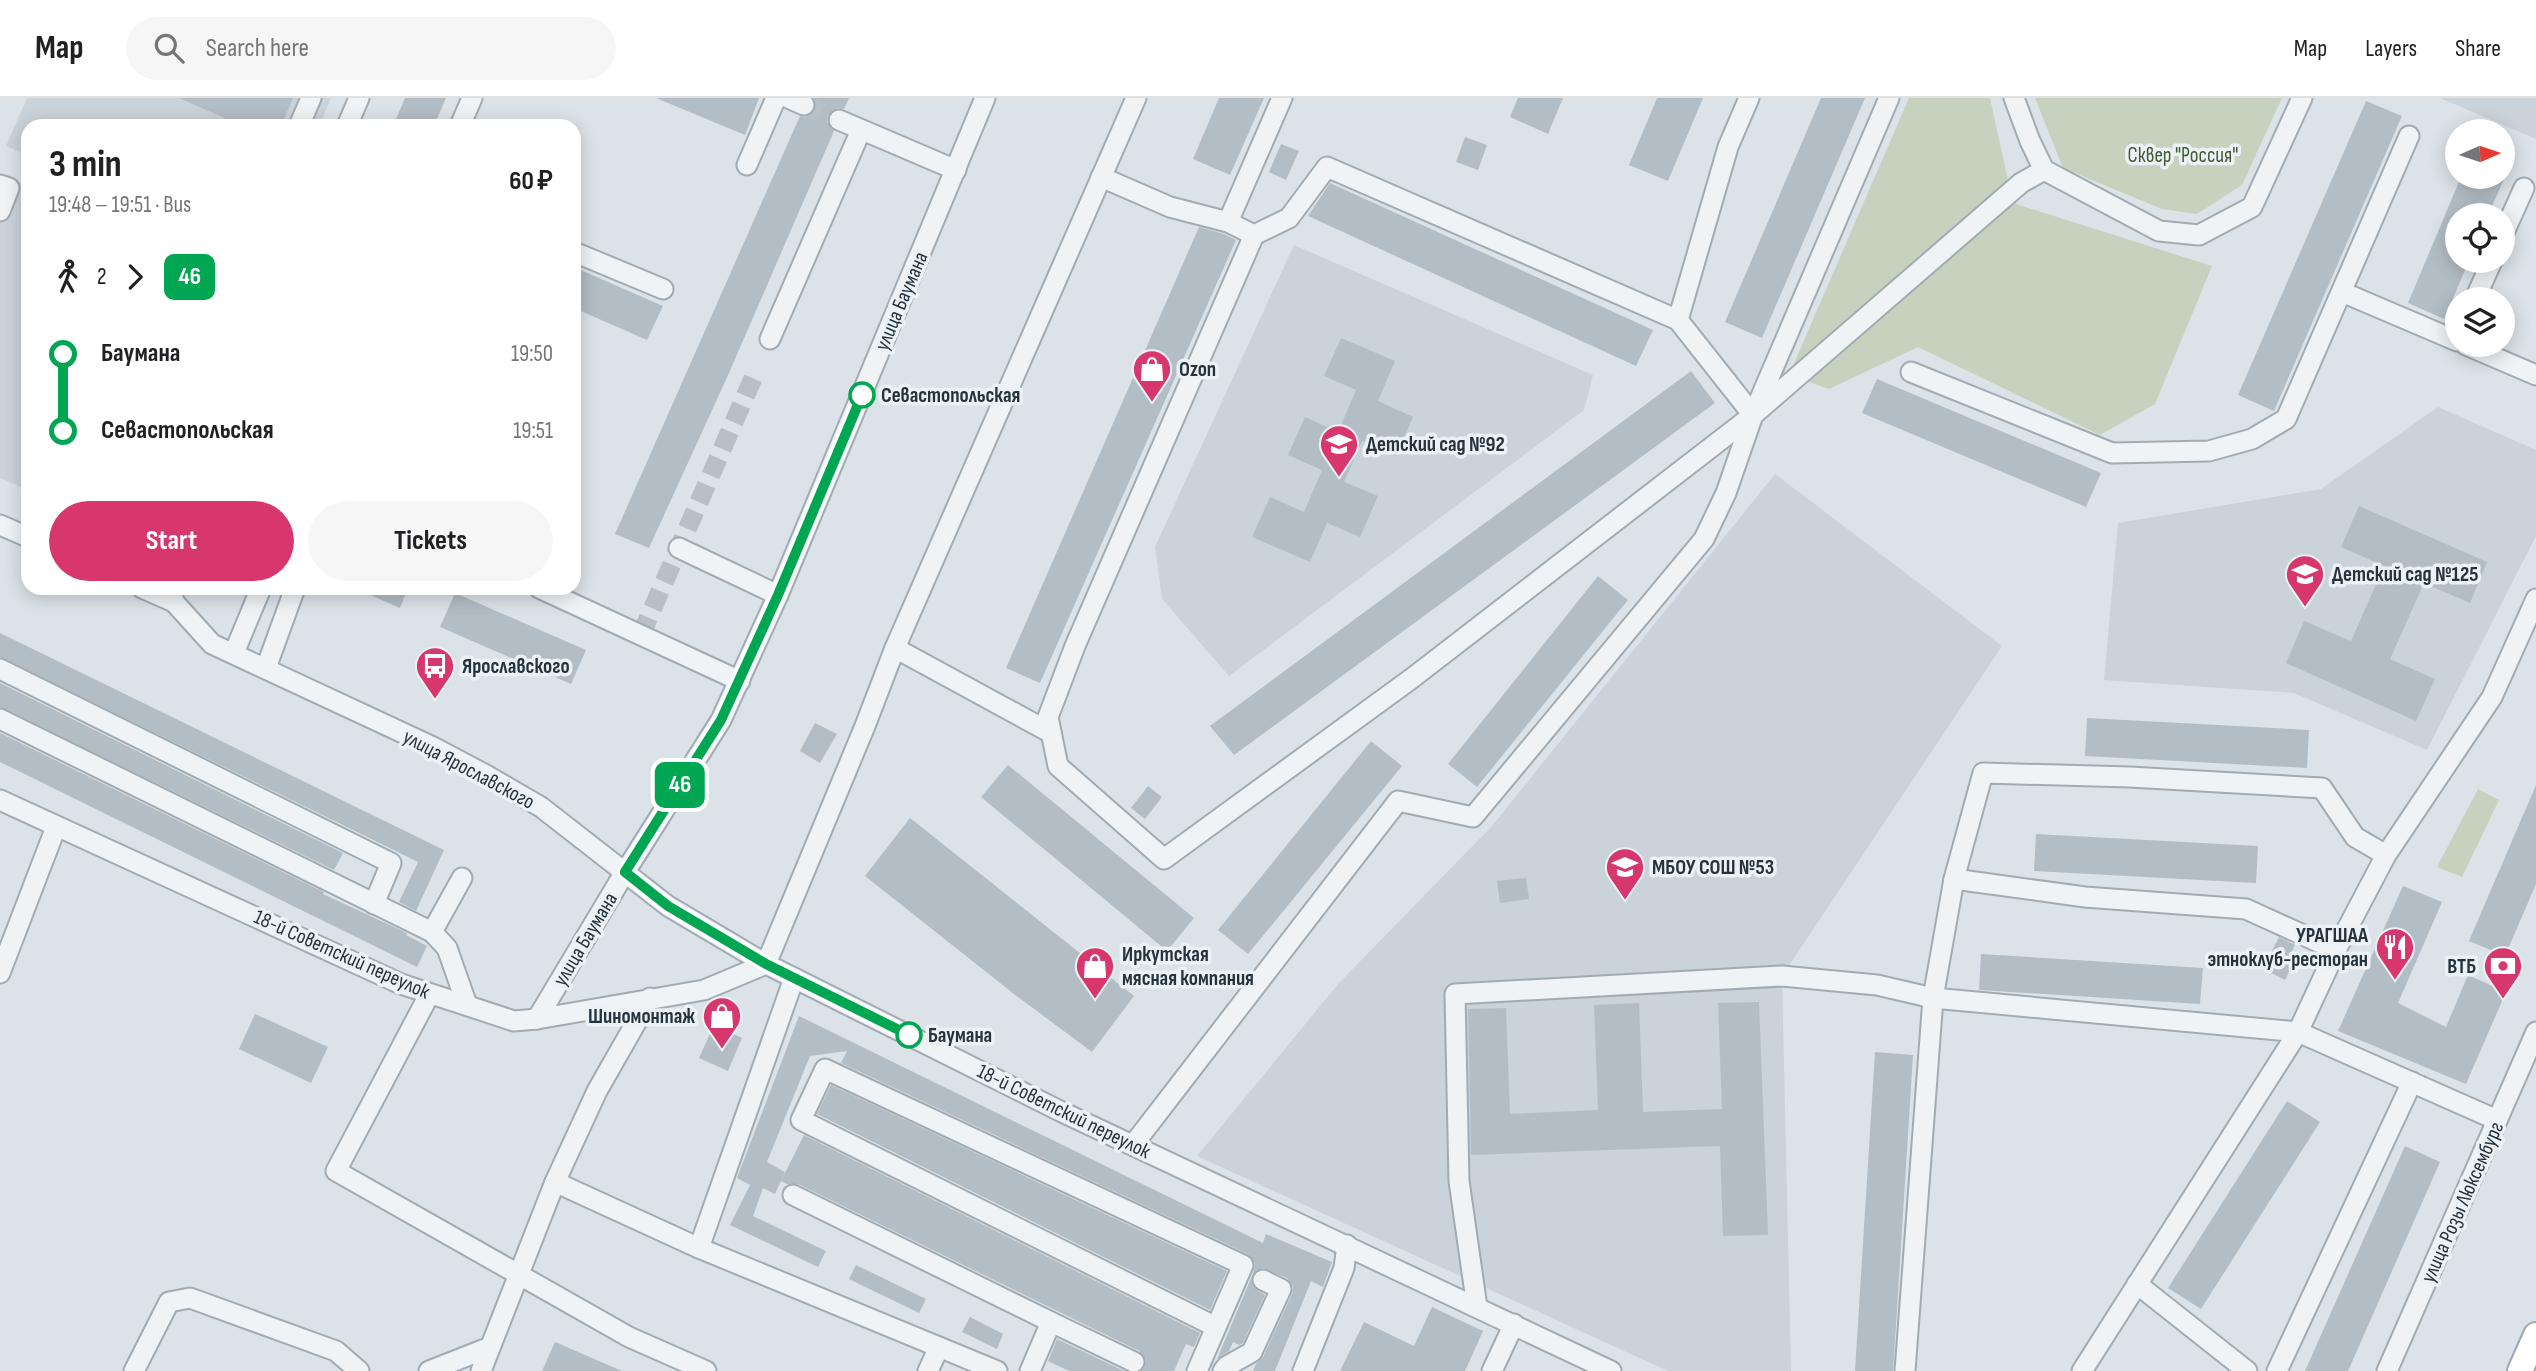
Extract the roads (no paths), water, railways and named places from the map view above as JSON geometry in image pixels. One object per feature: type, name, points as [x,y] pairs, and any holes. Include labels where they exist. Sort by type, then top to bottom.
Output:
[{"type":"main road","points":[[2520,1371],[2536,1335]]},
{"type":"street","points":[[302,119],[311,98]]},
{"type":"street","points":[[350,119],[359,98]]},
{"type":"street","points":[[463,119],[472,98]]},
{"type":"street","points":[[747,165],[776,98]]},
{"type":"street","name":"улица Баумана","points":[[537,1020],[625,872],[721,720],[740,681],[985,98]]},
{"type":"street","points":[[766,964],[895,648],[1136,98]]},
{"type":"street","points":[[1228,222],[1282,98]]},
{"type":"street","points":[[1678,320],[1728,147],[1749,98]]},
{"type":"street","points":[[1133,1145],[1398,801],[1473,817],[1704,540],[1726,493],[1753,415],[1889,98]]},
{"type":"street","points":[[2014,98],[2044,170],[2159,231],[2199,235],[2252,207],[2302,98]]},
{"type":"street","points":[[839,120],[956,170]]},
{"type":"street","points":[[770,339],[861,130]]},
{"type":"street","points":[[1911,372],[2112,453],[2208,451],[2252,439],[2286,419],[2409,136]]},
{"type":"street","points":[[1753,415],[1678,320],[1327,167],[1289,218],[1254,235],[1075,646],[1048,717],[1058,766],[1164,859],[1411,679],[1753,415],[2021,183],[2044,170]]},
{"type":"street","points":[[1101,177],[1170,207],[1228,222],[1254,235]]},
{"type":"street","points":[[0,185],[9,188],[0,211]]},
{"type":"street","points":[[2515,208],[2524,188]]},
{"type":"street","points":[[581,255],[663,289]]},
{"type":"street","points":[[2342,292],[2445,336]]},
{"type":"street","points":[[2493,357],[2536,376]]},
{"type":"street","points":[[0,525],[21,534]]},
{"type":"street","points":[[679,548],[778,595]]},
{"type":"street","name":"улица Ярославского","points":[[173,595],[212,643],[486,775],[541,807],[668,906],[766,964]]},
{"type":"street","points":[[234,653],[258,595]]},
{"type":"street","points":[[266,668],[292,595]]},
{"type":"street","points":[[554,595],[740,681]]},
{"type":"street","points":[[2081,1371],[2298,1032],[2336,950],[2386,855],[2492,696],[2536,599]]},
{"type":"street","points":[[895,648],[1051,733]]},
{"type":"street","points":[[0,669],[391,863],[374,904]]},
{"type":"street","points":[[0,719],[432,932],[447,948],[467,1005]]},
{"type":"street","points":[[1905,1371],[1933,998],[1954,879],[1983,773],[2130,777],[2322,788],[2355,836],[2386,855]]},
{"type":"street","name":"18-й Советский переулок","points":[[0,800],[429,995],[514,1021],[537,1020],[704,990],[766,964],[1133,1145],[1611,1371]]},
{"type":"street","points":[[0,973],[56,827]]},
{"type":"street","points":[[432,932],[462,878]]},
{"type":"street","points":[[1954,879],[2085,897],[2246,909],[2336,950]]},
{"type":"street","points":[[1477,1307],[1459,1181],[1455,994],[1782,976],[1877,985],[1933,998],[2298,1032],[2497,1120]]},
{"type":"street","points":[[699,1248],[794,978]]},
{"type":"street","points":[[429,995],[335,1171],[629,1337],[706,1371]]},
{"type":"street","points":[[481,1371],[555,1182],[597,1091],[650,998]]},
{"type":"street","name":"улица Розы Люксембург","points":[[2387,1371],[2536,1032]]},
{"type":"street","points":[[1198,1371],[1243,1265],[825,1069],[801,1120],[1216,1326]]},
{"type":"street","points":[[2277,1371],[2412,1082]]},
{"type":"street","points":[[555,1182],[699,1248],[997,1371]]},
{"type":"street","points":[[793,1195],[1135,1362]]},
{"type":"street","points":[[1303,1371],[1344,1268],[1347,1245]]},
{"type":"street","points":[[1223,1371],[1252,1352],[1281,1289],[1263,1280]]},
{"type":"street","points":[[2137,1284],[2247,1371]]},
{"type":"street","points":[[134,1371],[169,1302],[190,1298],[336,1351],[359,1371]]},
{"type":"street","points":[[1030,1371],[1051,1322]]},
{"type":"street","points":[[1492,1371],[1514,1324]]},
{"type":"street","points":[[429,1371],[490,1347]]},
{"type":"street","points":[[928,1371],[939,1347]]},
{"type":"tunnel","points":[[804,105],[839,120]]},
{"type":"tunnel","points":[[641,635],[754,376]]},
{"type":"place","name":"Севастопольская","points":[[862,395]]},
{"type":"place","name":"Ozon","points":[[1152,403]]},
{"type":"place","name":"Детский сад №92","points":[[1339,478]]},
{"type":"place","name":"Детский сад №125","points":[[2305,608]]},
{"type":"place","name":"Ярославского","points":[[435,700]]},
{"type":"place","name":"МБОУ СОШ №53","points":[[1625,901]]},
{"type":"place","name":"УРАГШАА этноклуб-ресторан","points":[[2395,981]]},
{"type":"place","name":"Иркутская мясная компания","points":[[1095,1000]]},
{"type":"place","name":"ВТБ","points":[[2503,1000]]},
{"type":"place","name":"Баумана","points":[[909,1035]]},
{"type":"place","name":"Шиномонтаж","points":[[722,1050]]},
{"type":"park label","name":"Сквер \"Россия\"","points":[[2183,155]]}]
